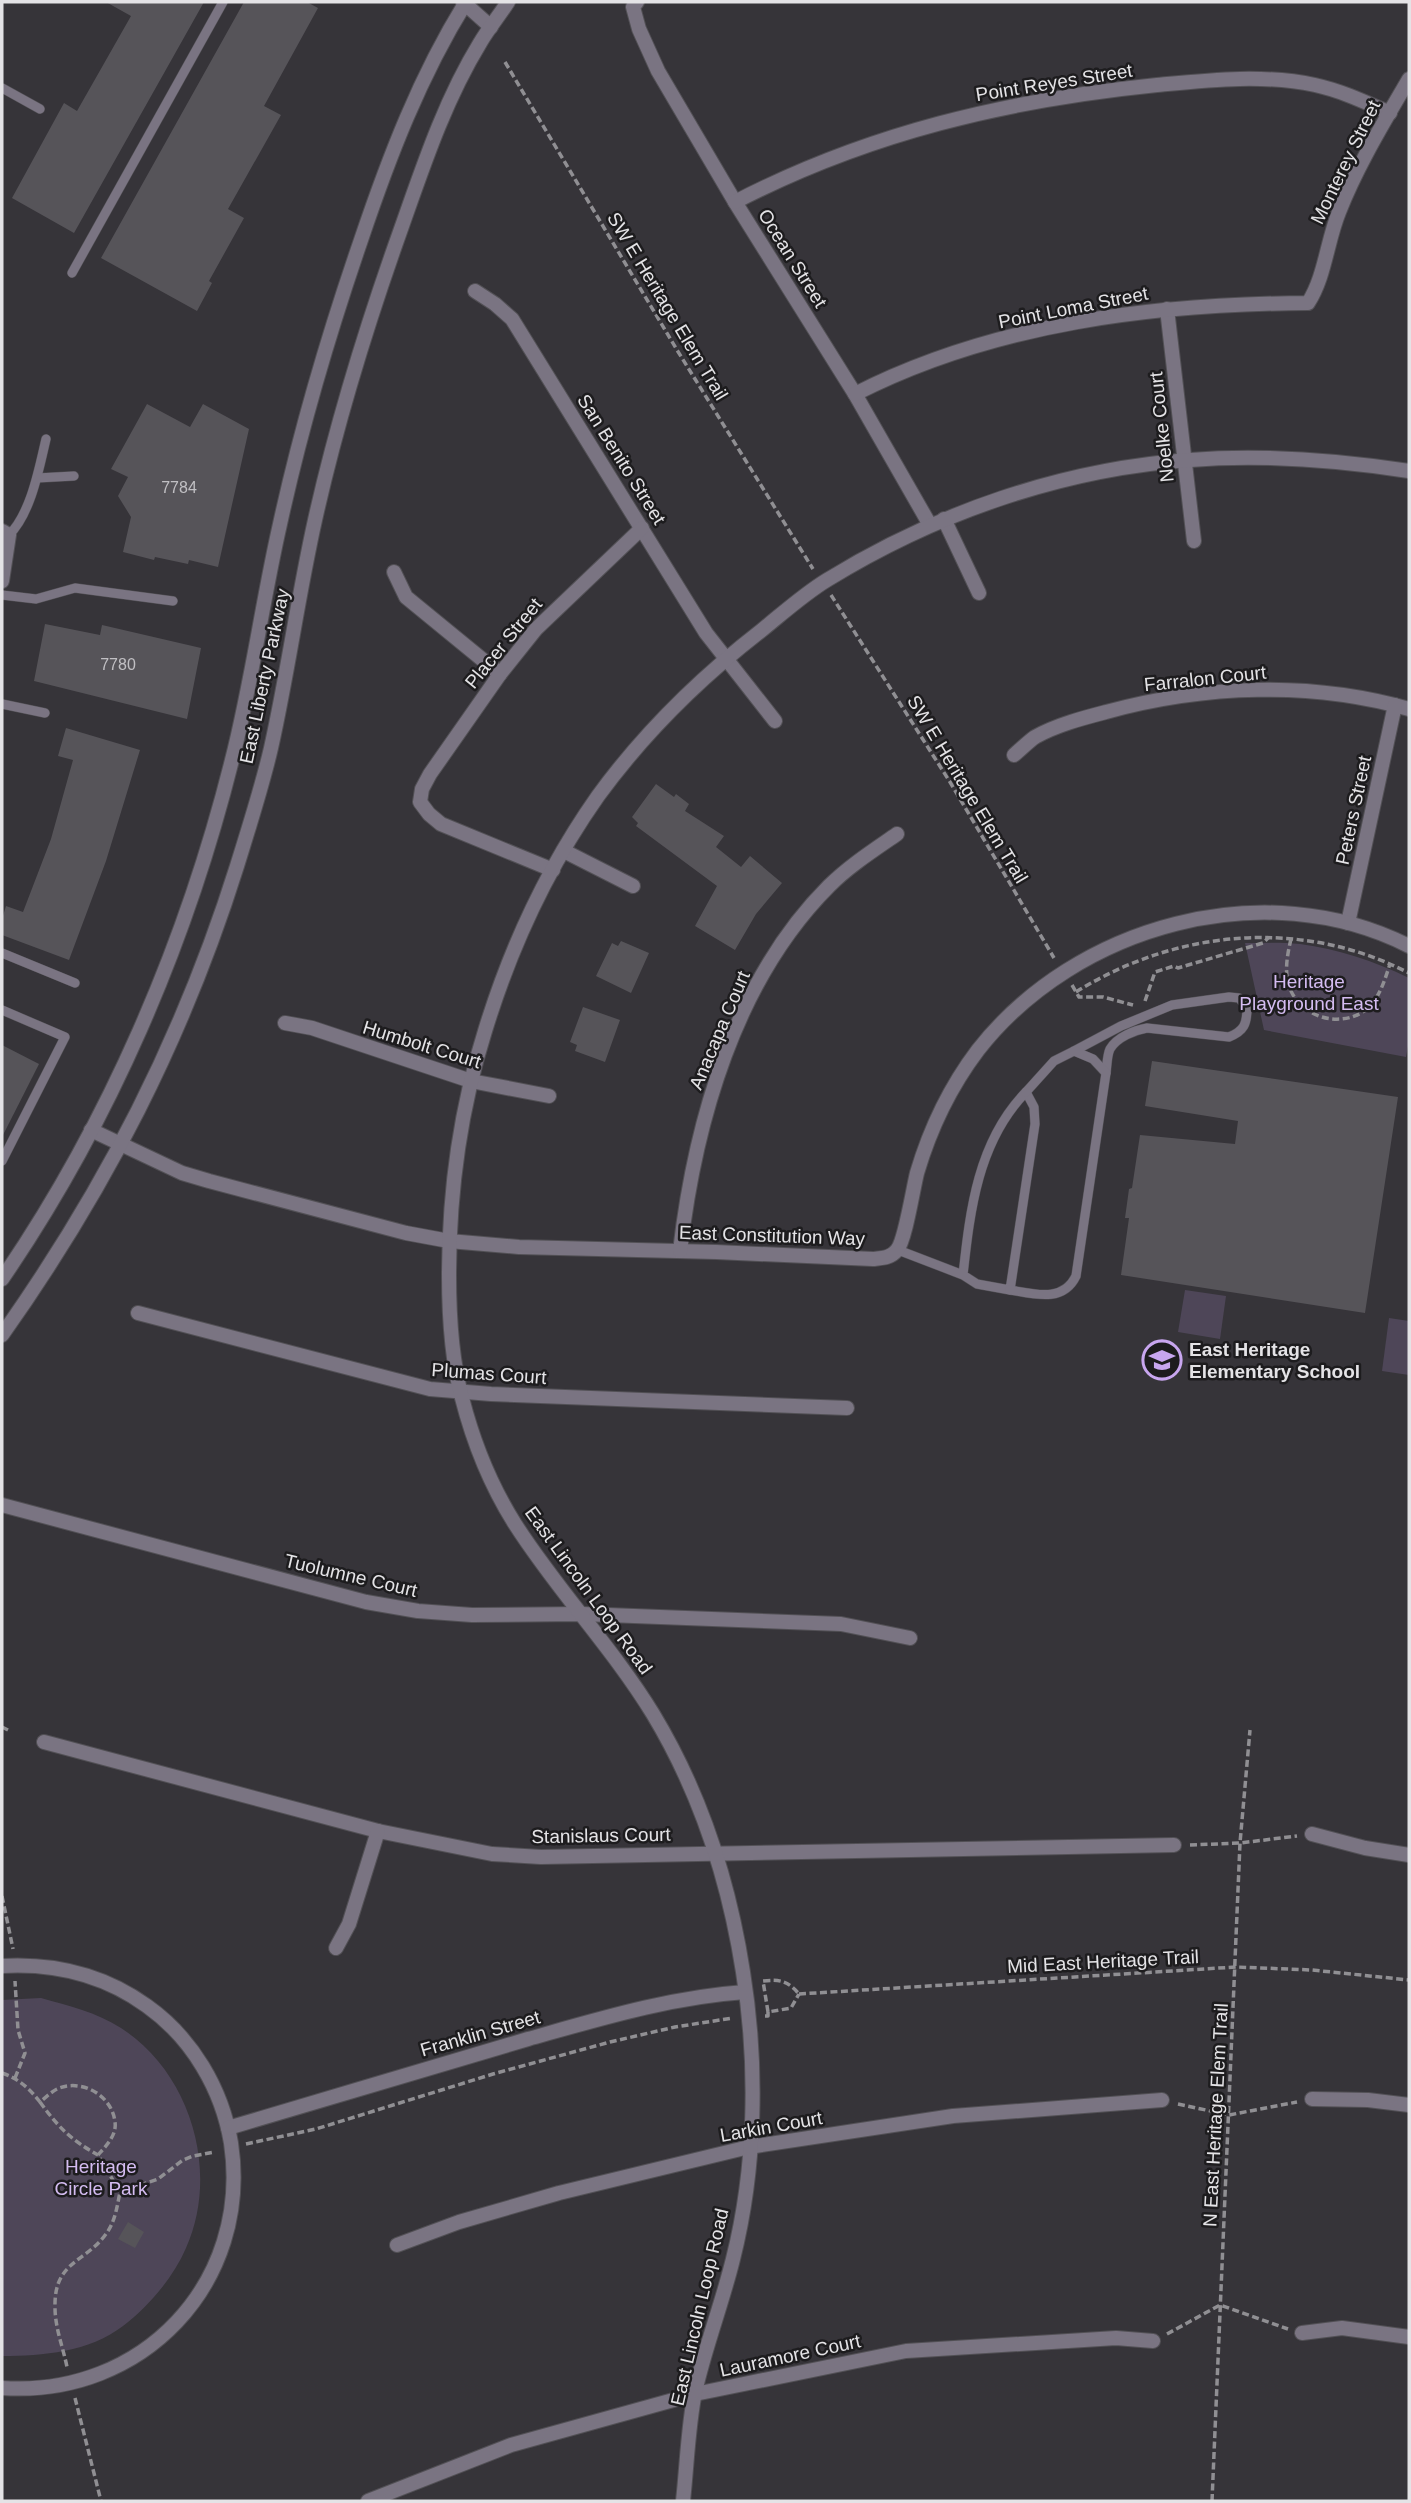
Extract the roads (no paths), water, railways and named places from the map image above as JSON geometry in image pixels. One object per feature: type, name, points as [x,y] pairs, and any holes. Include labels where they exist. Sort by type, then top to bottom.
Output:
[{"type":"street","name":"East Liberty Parkway","points":[[2,1279],[49,1206],[92,1130],[134,1044],[202,864],[238,736],[267,583],[295,458],[343,292],[402,126],[443,40],[465,2]]},
{"type":"street","points":[[465,2],[491,27]]},
{"type":"street","name":"East Liberty Parkway","points":[[2,1335],[74,1228],[122,1145],[196,986],[257,802],[274,736],[314,523],[368,324],[432,144],[452,96],[480,43],[508,2]]},
{"type":"street","name":"Ocean Street","points":[[635,5],[639,29],[652,62],[735,202],[855,394],[930,525]]},
{"type":"street","name":"Point Reyes Street","points":[[735,202],[797,172],[899,135],[968,115],[1069,95],[1180,83],[1257,79],[1292,81],[1335,90],[1390,113]]},
{"type":"street","name":"Monterey Street","points":[[1308,303],[1317,285],[1328,240],[1339,210],[1409,79]]},
{"type":"street","name":"San Benito Street","points":[[475,291],[512,319],[725,659],[775,721]]},
{"type":"street","name":"Point Loma Street","points":[[855,394],[922,365],[979,346],[1090,320],[1167,309],[1242,303],[1308,303]]},
{"type":"street","name":"Noelke Court","points":[[1167,309],[1195,541]]},
{"type":"street","name":"East Lincoln Loop Road","points":[[683,2501],[695,2394],[735,2252],[745,2192],[749,2147],[750,2060],[745,1993],[733,1917],[715,1852],[683,1771],[654,1715],[508,1512],[480,1450],[460,1392],[449,1307],[450,1216],[459,1138],[471,1081],[500,985],[553,870],[595,801],[626,760],[671,709],[725,659],[823,583],[944,519],[1057,482],[1121,468],[1184,460],[1239,457],[1295,458],[1409,471]]},
{"type":"street","points":[[944,519],[979,593]]},
{"type":"street","name":"Placer Street","points":[[553,870],[441,824],[420,802],[422,789],[500,674],[536,629],[642,527]]},
{"type":"street","points":[[2,581],[5,533]]},
{"type":"street","points":[[394,572],[406,597],[500,674]]},
{"type":"street","name":"Farralon Court","points":[[1014,755],[1035,737],[1080,719],[1145,703],[1198,694],[1284,690],[1338,694],[1402,707]]},
{"type":"street","name":"Peters Street","points":[[1348,923],[1402,707]]},
{"type":"street","name":"Anacapa Court","points":[[680,1251],[702,1124],[724,1057],[752,995],[772,960],[820,896],[848,869],[897,834]]},
{"type":"street","points":[[564,851],[633,886]]},
{"type":"street","points":[[898,1250],[924,1150],[949,1094],[985,1041],[1015,1010],[1043,986],[1083,960],[1115,944],[1160,928],[1199,919],[1255,913],[1348,923],[1409,946]]},
{"type":"street","name":"Humbolt Court","points":[[285,1023],[312,1028],[471,1081],[549,1096]]},
{"type":"street","name":"East Constitution Way","points":[[92,1130],[182,1172],[209,1181],[407,1233],[449,1241],[519,1247],[873,1259],[888,1257],[898,1250]]},
{"type":"street","name":"Plumas Court","points":[[138,1313],[430,1390],[847,1408]]},
{"type":"street","name":"Tuolumne Court","points":[[2,1505],[366,1602],[418,1611],[472,1615],[582,1614],[841,1625],[910,1639]]},
{"type":"street","name":"Stanislaus Court","points":[[44,1742],[378,1831],[454,1848],[519,1856],[1174,1845]]},
{"type":"street","points":[[336,1948],[349,1924],[378,1831]]},
{"type":"street","points":[[1312,1834],[1365,1848],[1409,1855]]},
{"type":"street","points":[[2,1966],[53,1967],[80,1973],[119,1989],[155,2012],[185,2041],[201,2064],[220,2101],[228,2129],[234,2180],[229,2226],[213,2270],[197,2298],[167,2333],[142,2352],[101,2374],[54,2387],[2,2388]]},
{"type":"street","name":"Franklin Street","points":[[228,2129],[584,2023],[682,2001],[745,1993]]},
{"type":"street","points":[[1312,2099],[1368,2099],[1409,2105]]},
{"type":"street","name":"Larkin Court","points":[[397,2245],[459,2222],[559,2193],[749,2147],[953,2116],[1162,2101]]},
{"type":"street","points":[[1302,2333],[1342,2328],[1409,2337]]},
{"type":"street","name":"Lauramore Court","points":[[368,2501],[519,2442],[695,2394],[906,2351],[1116,2338],[1153,2341]]},
{"type":"lane","points":[[72,273],[223,2]]},
{"type":"lane","points":[[2,88],[40,109]]},
{"type":"lane","points":[[5,533],[17,527],[37,478],[46,439]]},
{"type":"lane","points":[[37,478],[74,476]]},
{"type":"lane","points":[[2,595],[36,598],[75,588],[173,601]]},
{"type":"lane","points":[[2,704],[45,713]]},
{"type":"lane","points":[[2,953],[75,983]]},
{"type":"lane","points":[[898,1250],[977,1284],[1055,1295],[1066,1290],[1076,1276],[1110,1049],[1122,1037],[1147,1028],[1228,1037],[1240,1033],[1247,1021],[1247,1008],[1239,998],[1172,1005],[1121,1026],[1054,1061],[1014,1104],[988,1148],[979,1174],[962,1276]]},
{"type":"lane","points":[[2,1010],[65,1037],[2,1161]]},
{"type":"lane","points":[[1074,1051],[1093,1059],[1106,1073]]},
{"type":"lane","points":[[1010,1290],[1035,1124],[1034,1107],[1026,1092]]},
{"type":"place","name":"East Heritage Elementary School","points":[[1162,1360]]},
{"type":"park label","name":"Heritage Playground East","points":[[1309,992]]},
{"type":"park label","name":"Heritage Circle Park","points":[[101,2177]]}]
